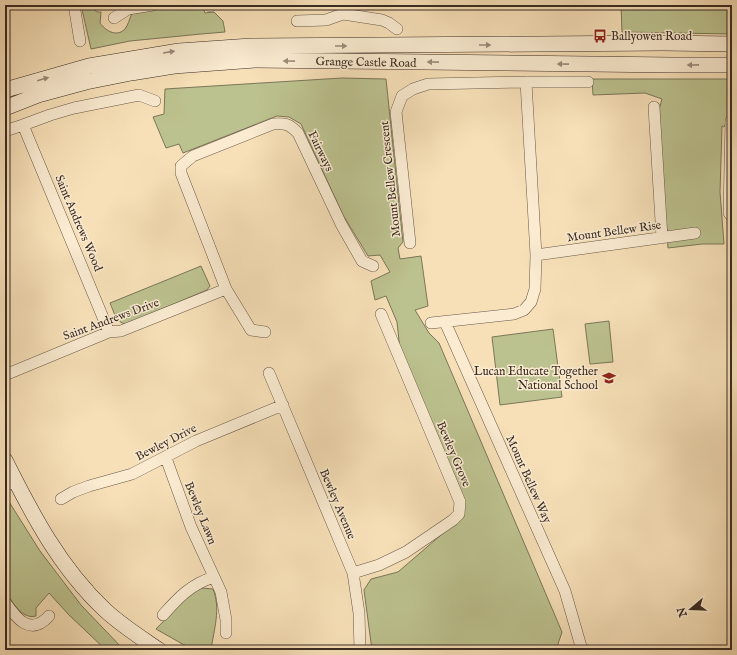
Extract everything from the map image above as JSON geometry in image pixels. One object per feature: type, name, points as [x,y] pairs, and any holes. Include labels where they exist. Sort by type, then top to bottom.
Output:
[{"type":"main road","name":"Grange Castle Road","points":[[5,90],[89,66],[179,50],[251,46],[663,43],[732,44]]},
{"type":"main road","name":"Grange Castle Road","points":[[5,108],[38,95],[86,82],[131,73],[174,66],[255,60],[732,65]]},
{"type":"main road","points":[[5,460],[10,483],[51,546],[75,577],[105,610],[131,632],[159,650]]},
{"type":"street","points":[[74,5],[80,41]]},
{"type":"street","points":[[114,18],[128,9],[153,5]]},
{"type":"street","points":[[297,21],[326,20],[343,10],[382,20],[397,29]]},
{"type":"street","points":[[431,324],[514,314],[524,310],[531,302],[535,289],[536,255],[526,82]]},
{"type":"street","name":"Mount Bellew Crescent","points":[[410,243],[396,112],[402,96],[413,89],[428,84],[588,82]]},
{"type":"street","points":[[5,131],[74,108],[139,95],[156,101]]},
{"type":"street","points":[[654,107],[662,238]]},
{"type":"street","points":[[732,120],[729,173],[729,213],[732,218]]},
{"type":"street","name":"Fairways","points":[[226,289],[181,173],[181,166],[193,156],[273,124],[289,124],[298,132],[341,224],[362,261],[373,266]]},
{"type":"street","name":"Saint Andrews Wood","points":[[23,125],[109,332]]},
{"type":"street","name":"Mount Bellew Rise","points":[[536,255],[695,234]]},
{"type":"street","points":[[226,289],[251,330],[256,332],[265,332]]},
{"type":"street","name":"Saint Andrews Drive","points":[[6,372],[109,332],[121,331],[226,289]]},
{"type":"street","name":"Bewley Grove","points":[[353,573],[379,565],[406,552],[453,520],[459,514],[460,502],[381,314]]},
{"type":"street","name":"Mount Bellew Way","points":[[445,322],[565,591],[582,650]]},
{"type":"street","name":"Bewley Avenue","points":[[269,373],[353,573],[359,613],[360,650]]},
{"type":"street","name":"Bewley Drive","points":[[61,499],[73,492],[89,486],[128,476],[166,458],[196,441],[283,405]]},
{"type":"street","name":"Bewley Lawn","points":[[166,458],[191,527],[221,592],[226,620],[226,633]]},
{"type":"street","points":[[163,615],[187,590],[200,582],[214,577]]},
{"type":"street","points":[[5,602],[19,620],[27,624],[33,625],[49,616]]},
{"type":"green space","points":[[81,5],[89,5],[97,12],[101,12],[100,23],[111,32],[118,33],[125,29],[132,13],[175,5],[202,5],[205,13],[214,12],[223,21],[225,32],[130,41],[91,49]]},
{"type":"green space","points":[[621,5],[731,5],[732,34],[622,32]]},
{"type":"green space","points":[[342,78],[386,79],[403,242],[398,248],[400,259],[421,256],[428,306],[415,310],[429,333],[439,343],[562,632],[556,650],[372,650],[364,590],[371,579],[398,572],[456,522],[462,514],[400,350],[397,322],[386,296],[375,300],[371,281],[390,272],[380,255],[368,256],[343,215],[301,124],[289,117],[277,116],[183,153],[179,144],[166,148],[153,117],[164,114],[165,89]]},
{"type":"green space","points":[[592,79],[732,79],[732,112],[724,127],[722,126],[720,192],[724,244],[702,244],[668,248],[658,114],[662,99],[645,93],[593,95]]},
{"type":"green space","points":[[201,266],[210,286],[207,290],[126,324],[120,322],[116,316],[110,303]]},
{"type":"green space","points":[[609,321],[613,362],[590,364],[585,324]]},
{"type":"green space","points":[[553,329],[562,397],[500,405],[492,337]]},
{"type":"green space","points":[[6,497],[40,551],[81,605],[124,650],[106,650],[69,615],[49,593],[36,608],[36,616],[26,615],[14,604],[5,591]]},
{"type":"green space","points":[[201,588],[213,589],[215,597],[217,612],[211,650],[193,650],[156,629],[188,596]]},
{"type":"place","name":"Ballyowen Road","points":[[600,36]]},
{"type":"place","name":"Lucan Educate Together National School","points":[[609,378]]}]
